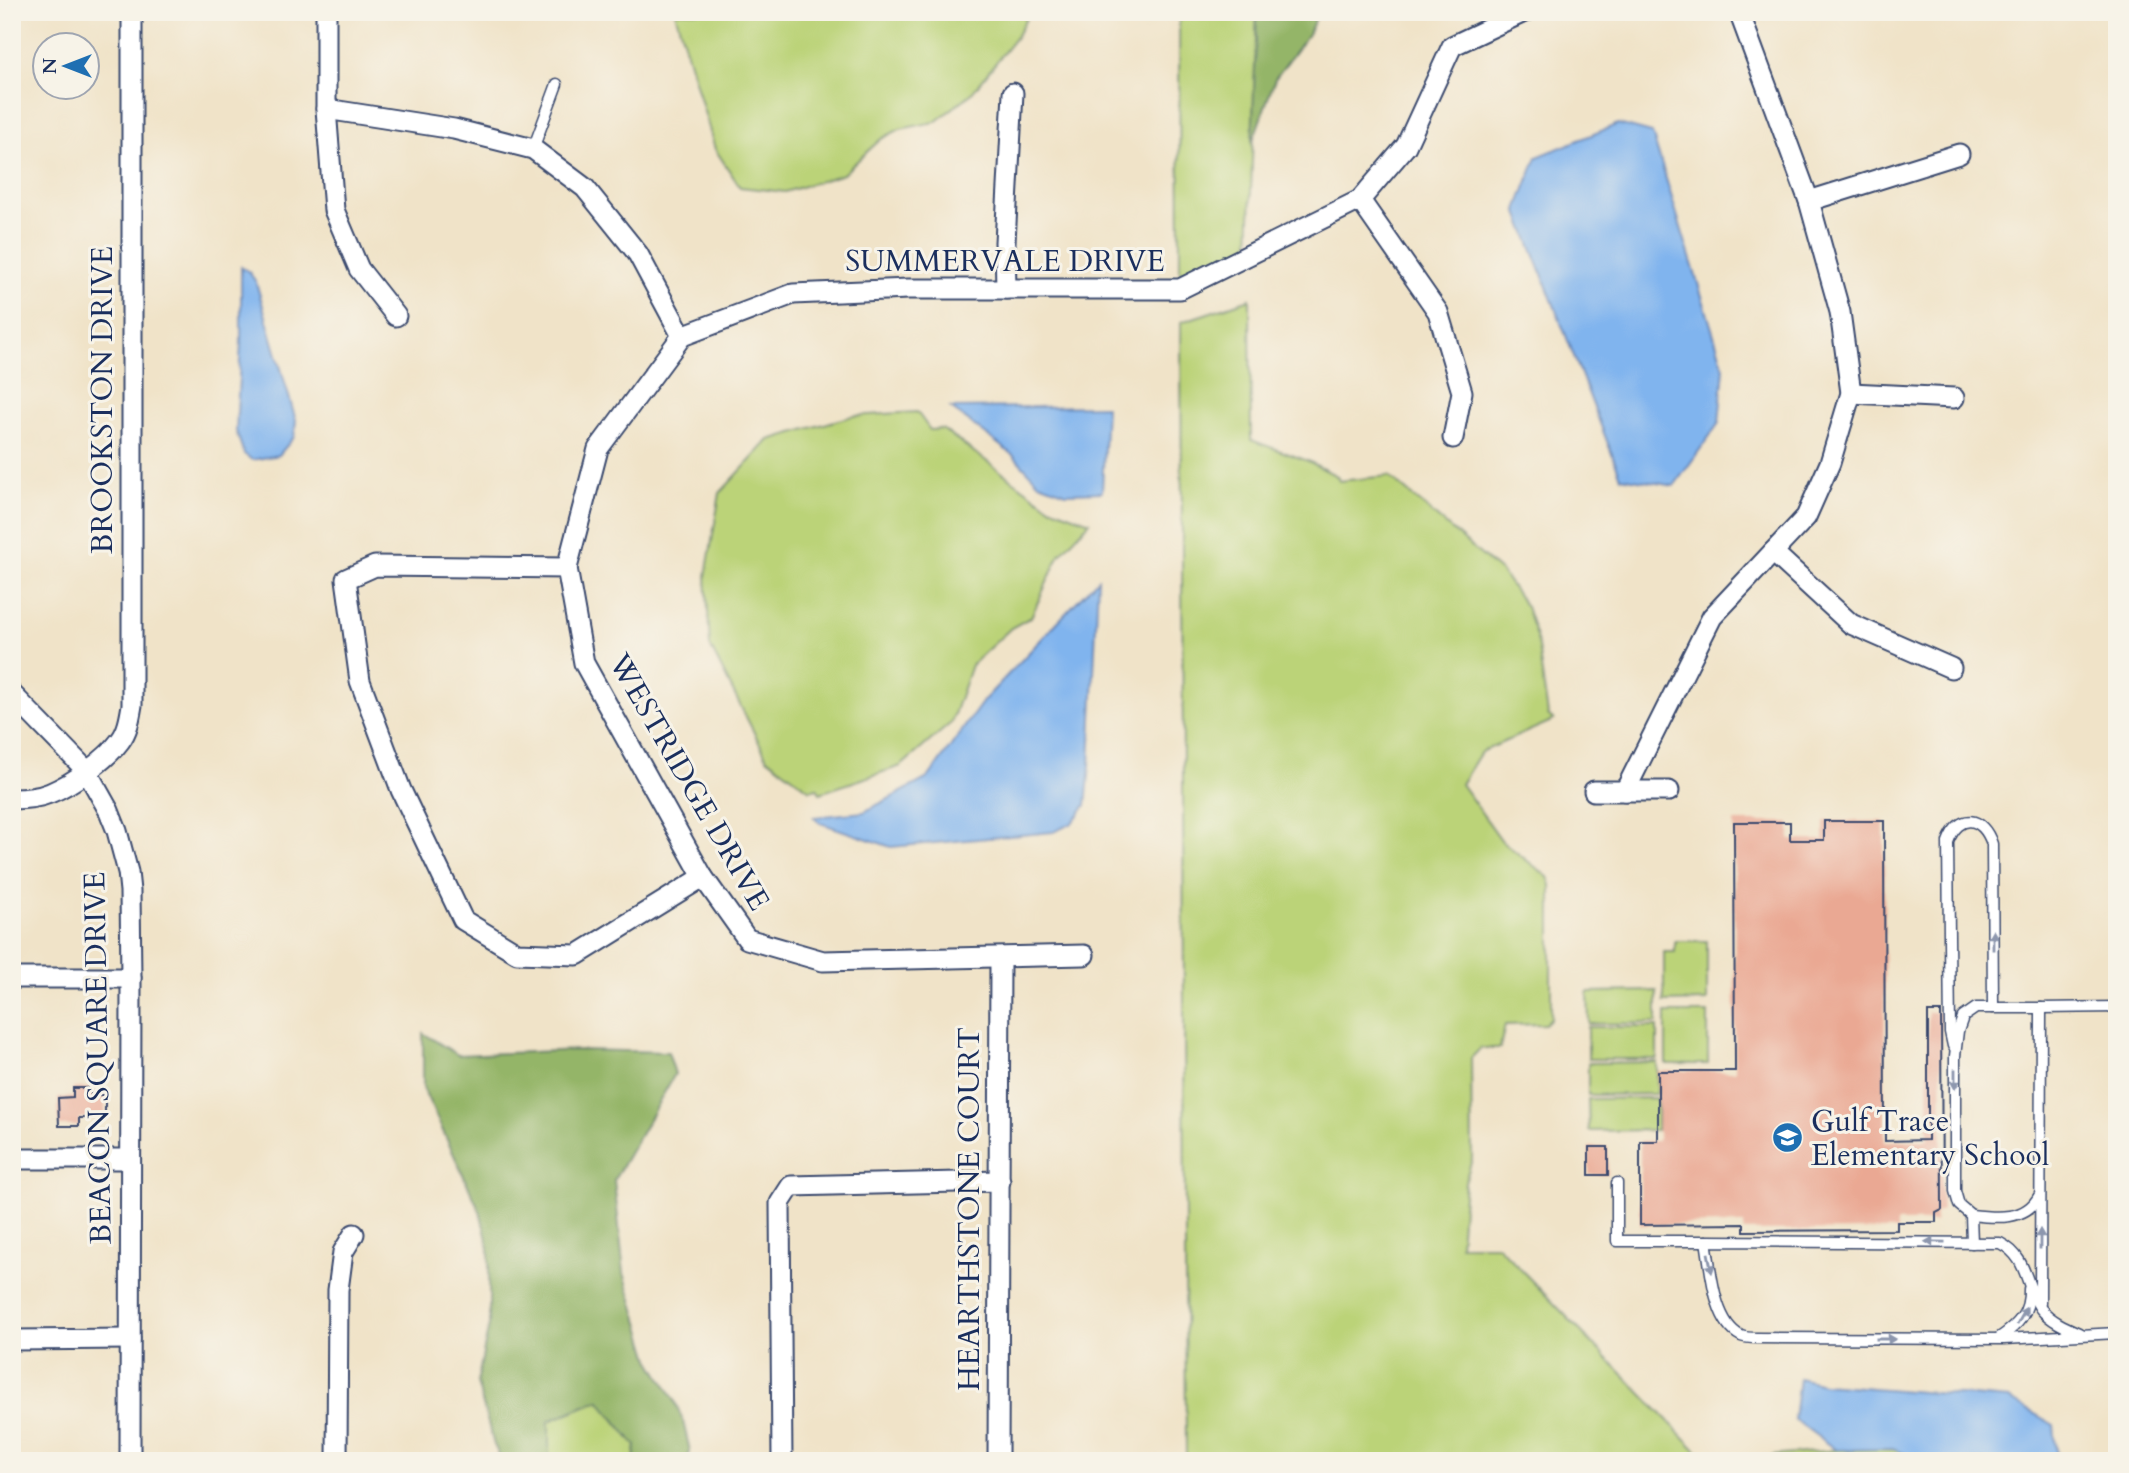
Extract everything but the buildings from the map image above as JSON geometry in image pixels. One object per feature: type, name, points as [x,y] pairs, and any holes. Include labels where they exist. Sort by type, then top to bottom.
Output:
[{"type":"street","name":"BROOKSTON DRIVE","points":[[12,799],[48,794],[86,770],[122,740],[129,724],[132,705],[132,12]]},
{"type":"street","points":[[326,12],[326,109],[334,210],[359,269],[396,316]]},
{"type":"street","name":"SUMMERVALE DRIVE","points":[[682,336],[793,294],[908,289],[1180,289],[1360,201],[1406,146],[1452,46],[1524,12]]},
{"type":"street","points":[[1625,791],[1712,617],[1807,517],[1830,463],[1852,393],[1840,313],[1809,201],[1739,12]]},
{"type":"street","points":[[1006,289],[1013,93]]},
{"type":"street","points":[[326,109],[454,129],[533,149],[585,188],[638,254],[682,336],[598,449],[567,568],[375,566],[346,579],[360,681],[401,790],[463,920],[517,953],[577,955],[703,877]]},
{"type":"street","points":[[1809,201],[1959,154]]},
{"type":"street","points":[[1360,201],[1438,312],[1462,392],[1453,438]]},
{"type":"street","points":[[1852,393],[1954,398]]},
{"type":"street","points":[[1773,552],[1851,624],[1951,668]]},
{"type":"street","name":"WESTRIDGE DRIVE","points":[[567,568],[584,663],[703,877],[747,939],[823,961],[1084,955]]},
{"type":"street","name":"BEACON SQUARE DRIVE","points":[[12,694],[86,770],[109,811],[128,872],[131,978],[130,1461]]},
{"type":"street","points":[[1594,791],[1669,791]]},
{"type":"street","name":"HEARTHSTONE COURT","points":[[998,1461],[1000,958]]},
{"type":"street","points":[[12,978],[131,978]]},
{"type":"street","points":[[12,1158],[130,1159]]},
{"type":"street","points":[[782,1461],[780,1203],[791,1186],[1000,1181]]},
{"type":"street","points":[[337,1461],[338,1290],[343,1252],[354,1234]]},
{"type":"street","points":[[12,1340],[130,1339]]},
{"type":"lane","points":[[533,149],[556,84]]},
{"type":"lane","points":[[1955,1056],[1950,1032],[1948,842],[1958,824],[1968,821],[1979,823],[1989,834],[1992,845],[1993,1008]]},
{"type":"lane","points":[[2040,1195],[2028,1211],[2003,1217],[1971,1215],[1959,1205],[1955,1191],[1955,1056],[1958,1031],[1964,1017],[1976,1008],[2117,1007]]},
{"type":"lane","points":[[2040,1307],[2041,1008]]},
{"type":"lane","points":[[1617,1183],[1617,1241],[2000,1244],[2012,1249],[2021,1261],[2040,1307],[2057,1323],[2079,1334]]},
{"type":"lane","points":[[1971,1215],[1972,1243]]},
{"type":"lane","points":[[1706,1241],[1720,1313],[1730,1327],[1742,1336],[1999,1339],[2117,1333]]},
{"type":"lane","points":[[1999,1339],[2016,1327],[2026,1311],[2029,1285]]},
{"type":"green space","points":[[675,12],[1030,12],[1016,37],[971,94],[935,122],[900,129],[881,139],[843,174],[785,192],[740,187],[715,149]]},
{"type":"green space","points":[[1179,12],[1257,12],[1249,250],[1180,273]]},
{"type":"green space","points":[[1257,12],[1319,12],[1308,34],[1275,79],[1252,143]]},
{"type":"green space","points":[[1250,299],[1251,440],[1308,461],[1337,476],[1339,481],[1389,476],[1502,573],[1526,607],[1537,640],[1548,715],[1554,720],[1481,752],[1461,784],[1502,841],[1548,877],[1551,885],[1551,1018],[1545,1024],[1505,1025],[1500,1048],[1481,1048],[1471,1058],[1472,1159],[1465,1182],[1460,1245],[1497,1245],[1707,1461],[1186,1461],[1181,322]]},
{"type":"green space","points":[[917,412],[930,430],[942,429],[1050,507],[1090,522],[1060,554],[1031,617],[1011,628],[971,665],[951,723],[901,766],[820,793],[817,788],[810,790],[767,758],[710,646],[706,576],[720,493],[769,440],[852,416]]},
{"type":"green space","points":[[1675,941],[1707,941],[1707,1001],[1664,1002],[1664,952],[1675,952]]},
{"type":"green space","points":[[1657,991],[1657,1023],[1589,1024],[1588,992]]},
{"type":"green space","points":[[1666,1013],[1708,1013],[1708,1064],[1666,1064]]},
{"type":"green space","points":[[1588,1027],[1657,1027],[1657,1059],[1588,1059]]},
{"type":"green space","points":[[423,1033],[458,1055],[581,1050],[668,1052],[675,1074],[614,1180],[624,1273],[650,1359],[674,1399],[683,1421],[690,1451],[687,1461],[634,1461],[636,1446],[599,1400],[549,1421],[549,1461],[502,1461],[494,1445],[477,1383],[489,1325],[489,1248],[480,1211],[423,1088]]},
{"type":"green space","points":[[1657,1062],[1657,1094],[1588,1095],[1588,1063]]},
{"type":"green space","points":[[1657,1098],[1657,1130],[1589,1131],[1588,1099]]},
{"type":"green space","points":[[600,1400],[636,1446],[634,1461],[549,1461],[549,1421]]},
{"type":"green space","points":[[1893,1449],[1922,1461],[1771,1461],[1772,1456],[1836,1450]]},
{"type":"water","points":[[1618,124],[1652,133],[1724,368],[1719,423],[1674,486],[1621,477],[1517,210],[1537,157]]},
{"type":"water","points":[[241,267],[249,272],[256,282],[296,421],[294,437],[279,455],[252,460],[244,454],[236,431],[241,342]]},
{"type":"water","points":[[1106,406],[1102,492],[1066,493],[1039,483],[1014,456],[951,408]]},
{"type":"water","points":[[1098,579],[1086,805],[1071,824],[1053,832],[891,847],[820,823],[814,817],[864,812],[928,778],[984,700]]},
{"type":"water","points":[[1799,1378],[1823,1384],[2009,1399],[2054,1425],[2057,1461],[1922,1461],[1893,1449],[1836,1450],[1794,1419]]},
{"type":"place","name":"Gulf Trace Elementary School","points":[[1788,1138]]}]
